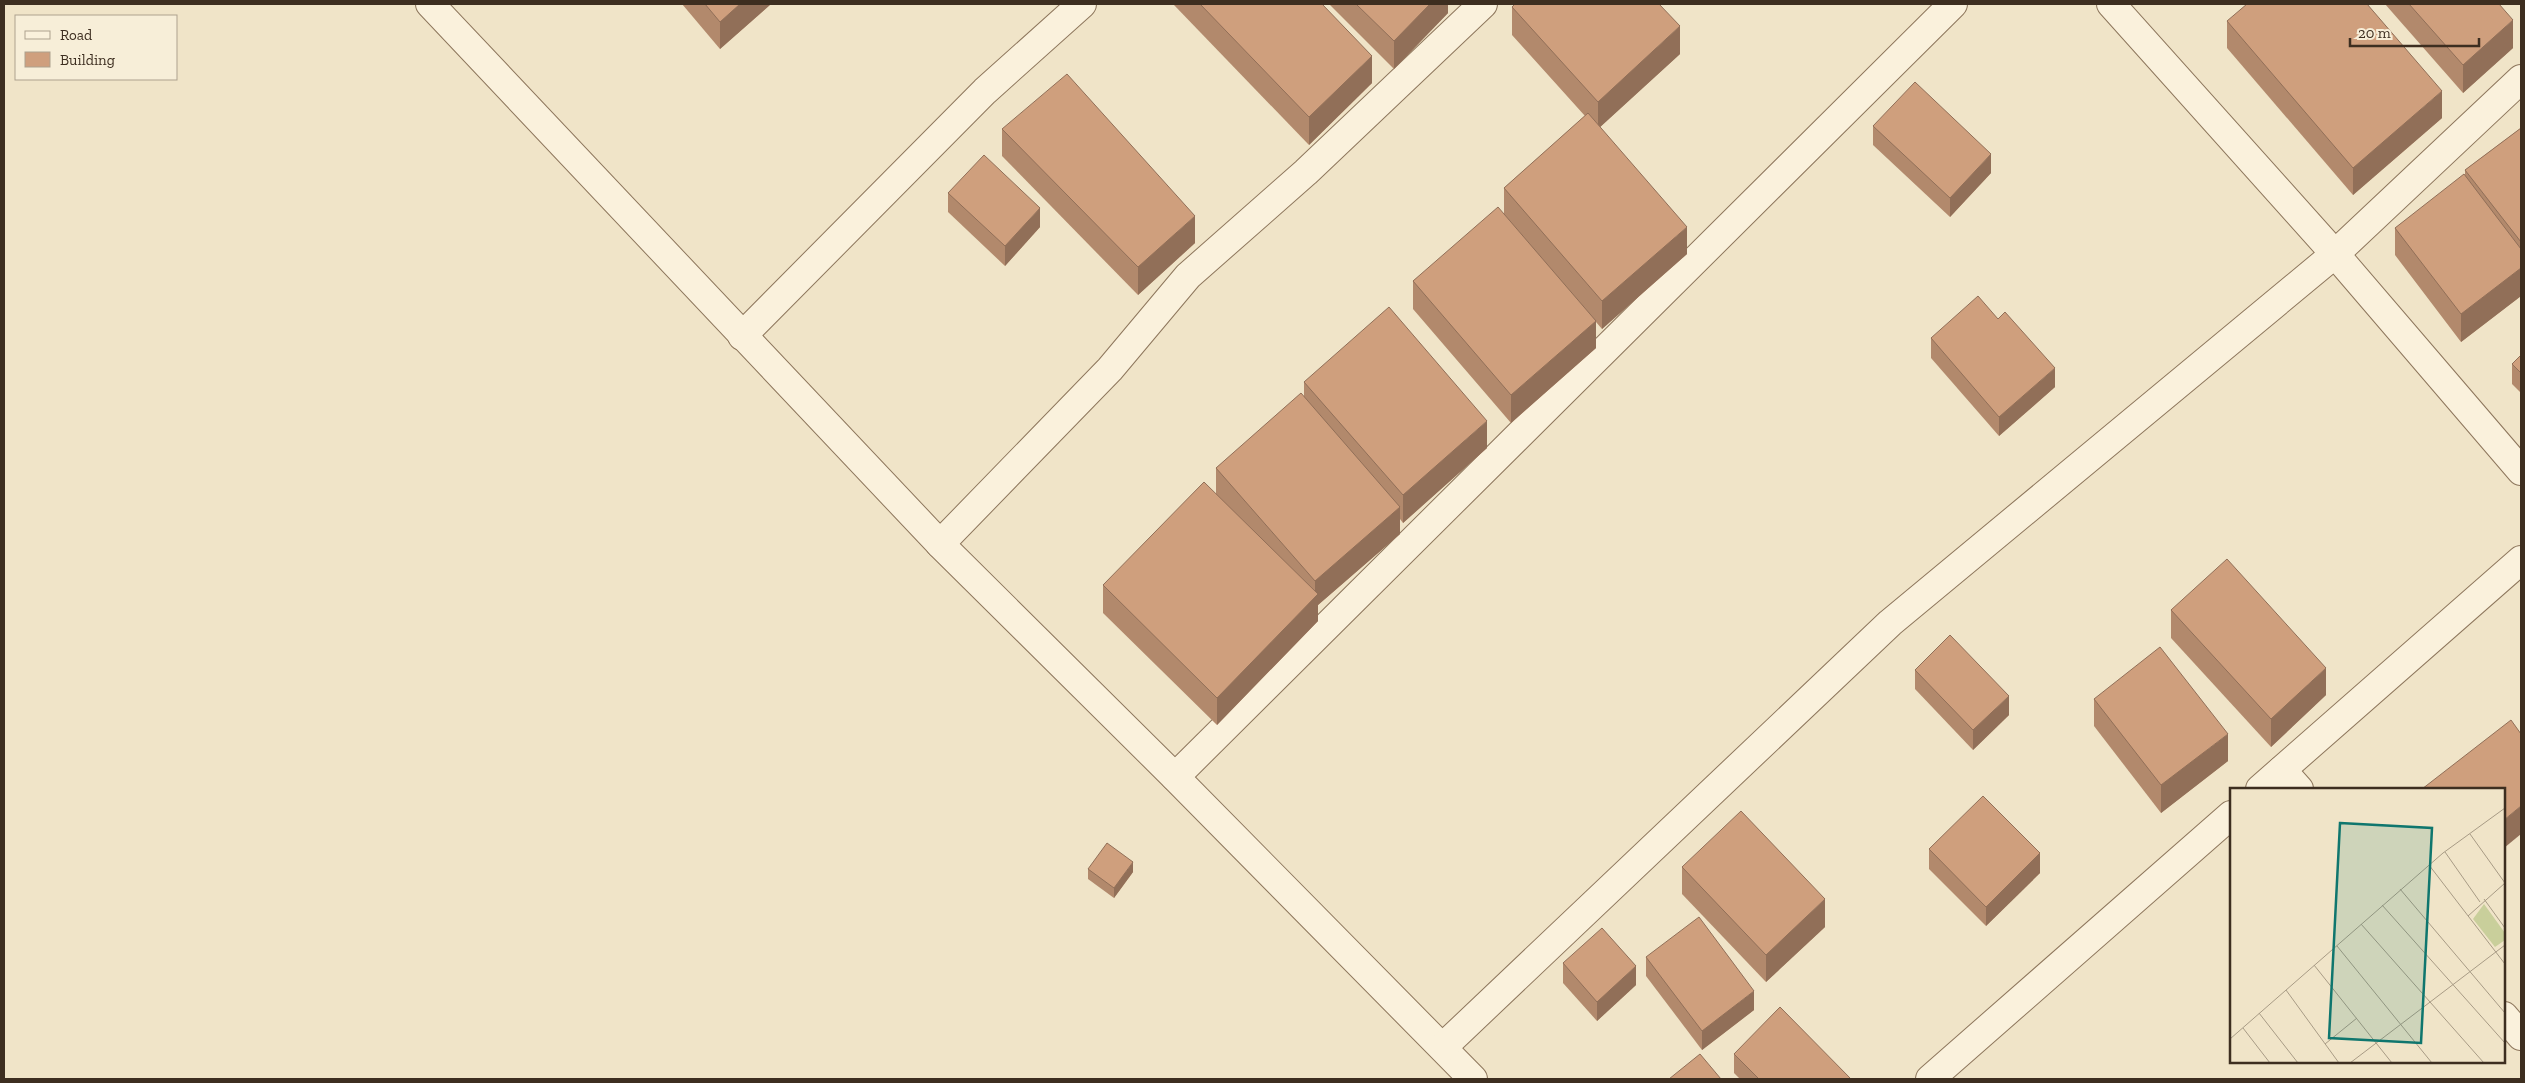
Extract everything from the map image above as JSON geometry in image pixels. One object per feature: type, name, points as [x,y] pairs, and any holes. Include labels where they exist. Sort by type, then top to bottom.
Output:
[{"type":"street","points":[[742,336],[985,91],[1082,4]]},
{"type":"street","points":[[940,544],[1110,369],[1188,276],[1306,172],[1483,4]]},
{"type":"street","points":[[1175,777],[1953,4]]},
{"type":"street","points":[[2111,4],[2335,254],[2521,471]]},
{"type":"street","points":[[445,8],[742,336],[940,544],[1175,777],[1473,1079]]},
{"type":"street","points":[[1443,1047],[1890,623],[2335,254],[2521,79]]},
{"type":"street","points":[[2263,788],[2291,780],[2521,560]]},
{"type":"street","points":[[1930,1079],[2230,816]]},
{"type":"street","points":[[2505,1017],[2521,1036]]},
{"type":"building","points":[[705,4],[740,4],[720,22]]},
{"type":"building","points":[[1200,4],[1322,4],[1372,56],[1309,117]]},
{"type":"building","points":[[1356,4],[1430,4],[1394,41]]},
{"type":"building","points":[[1515,4],[1659,4],[1680,26],[1598,102],[1512,7]]},
{"type":"building","points":[[2247,4],[2367,4],[2442,91],[2353,168],[2227,21]]},
{"type":"building","points":[[2409,4],[2499,4],[2513,20],[2463,65]]},
{"type":"building","points":[[1067,74],[1195,216],[1138,267],[1002,129]]},
{"type":"building","points":[[1915,82],[1991,154],[1950,198],[1873,126]]},
{"type":"building","points":[[1588,113],[1687,227],[1602,301],[1504,188]]},
{"type":"building","points":[[2521,128],[2521,242],[2465,170]]},
{"type":"building","points":[[984,155],[1040,208],[1005,246],[948,193]]},
{"type":"building","points":[[2464,174],[2521,249],[2521,268],[2461,314],[2395,228]]},
{"type":"building","points":[[1498,207],[1596,321],[1511,395],[1413,281]]},
{"type":"building","points":[[1978,296],[1998,319],[2005,312],[2055,368],[1999,417],[1931,338]]},
{"type":"building","points":[[1389,307],[1487,421],[1403,495],[1304,382]]},
{"type":"building","points":[[2521,355],[2521,373],[2512,364]]},
{"type":"building","points":[[1301,393],[1400,507],[1315,581],[1216,468]]},
{"type":"building","points":[[1204,482],[1318,594],[1217,698],[1103,585]]},
{"type":"building","points":[[2227,559],[2326,668],[2271,719],[2171,610]]},
{"type":"building","points":[[1950,635],[2009,696],[1973,730],[1915,670]]},
{"type":"building","points":[[2160,647],[2228,734],[2161,785],[2094,699]]},
{"type":"building","points":[[2511,720],[2521,734],[2521,806],[2505,819],[2505,788],[2423,788]]},
{"type":"building","points":[[1983,796],[2040,853],[1986,907],[1929,849]]},
{"type":"building","points":[[1741,811],[1825,899],[1766,955],[1682,867]]},
{"type":"building","points":[[1107,843],[1133,862],[1114,888],[1088,869]]},
{"type":"building","points":[[1699,917],[1754,991],[1702,1031],[1646,957]]},
{"type":"building","points":[[1602,928],[1636,966],[1597,1002],[1563,963]]},
{"type":"building","points":[[1780,1007],[1851,1079],[1759,1079],[1734,1054]]},
{"type":"building","points":[[1700,1054],[1721,1079],[1669,1079]]}]
